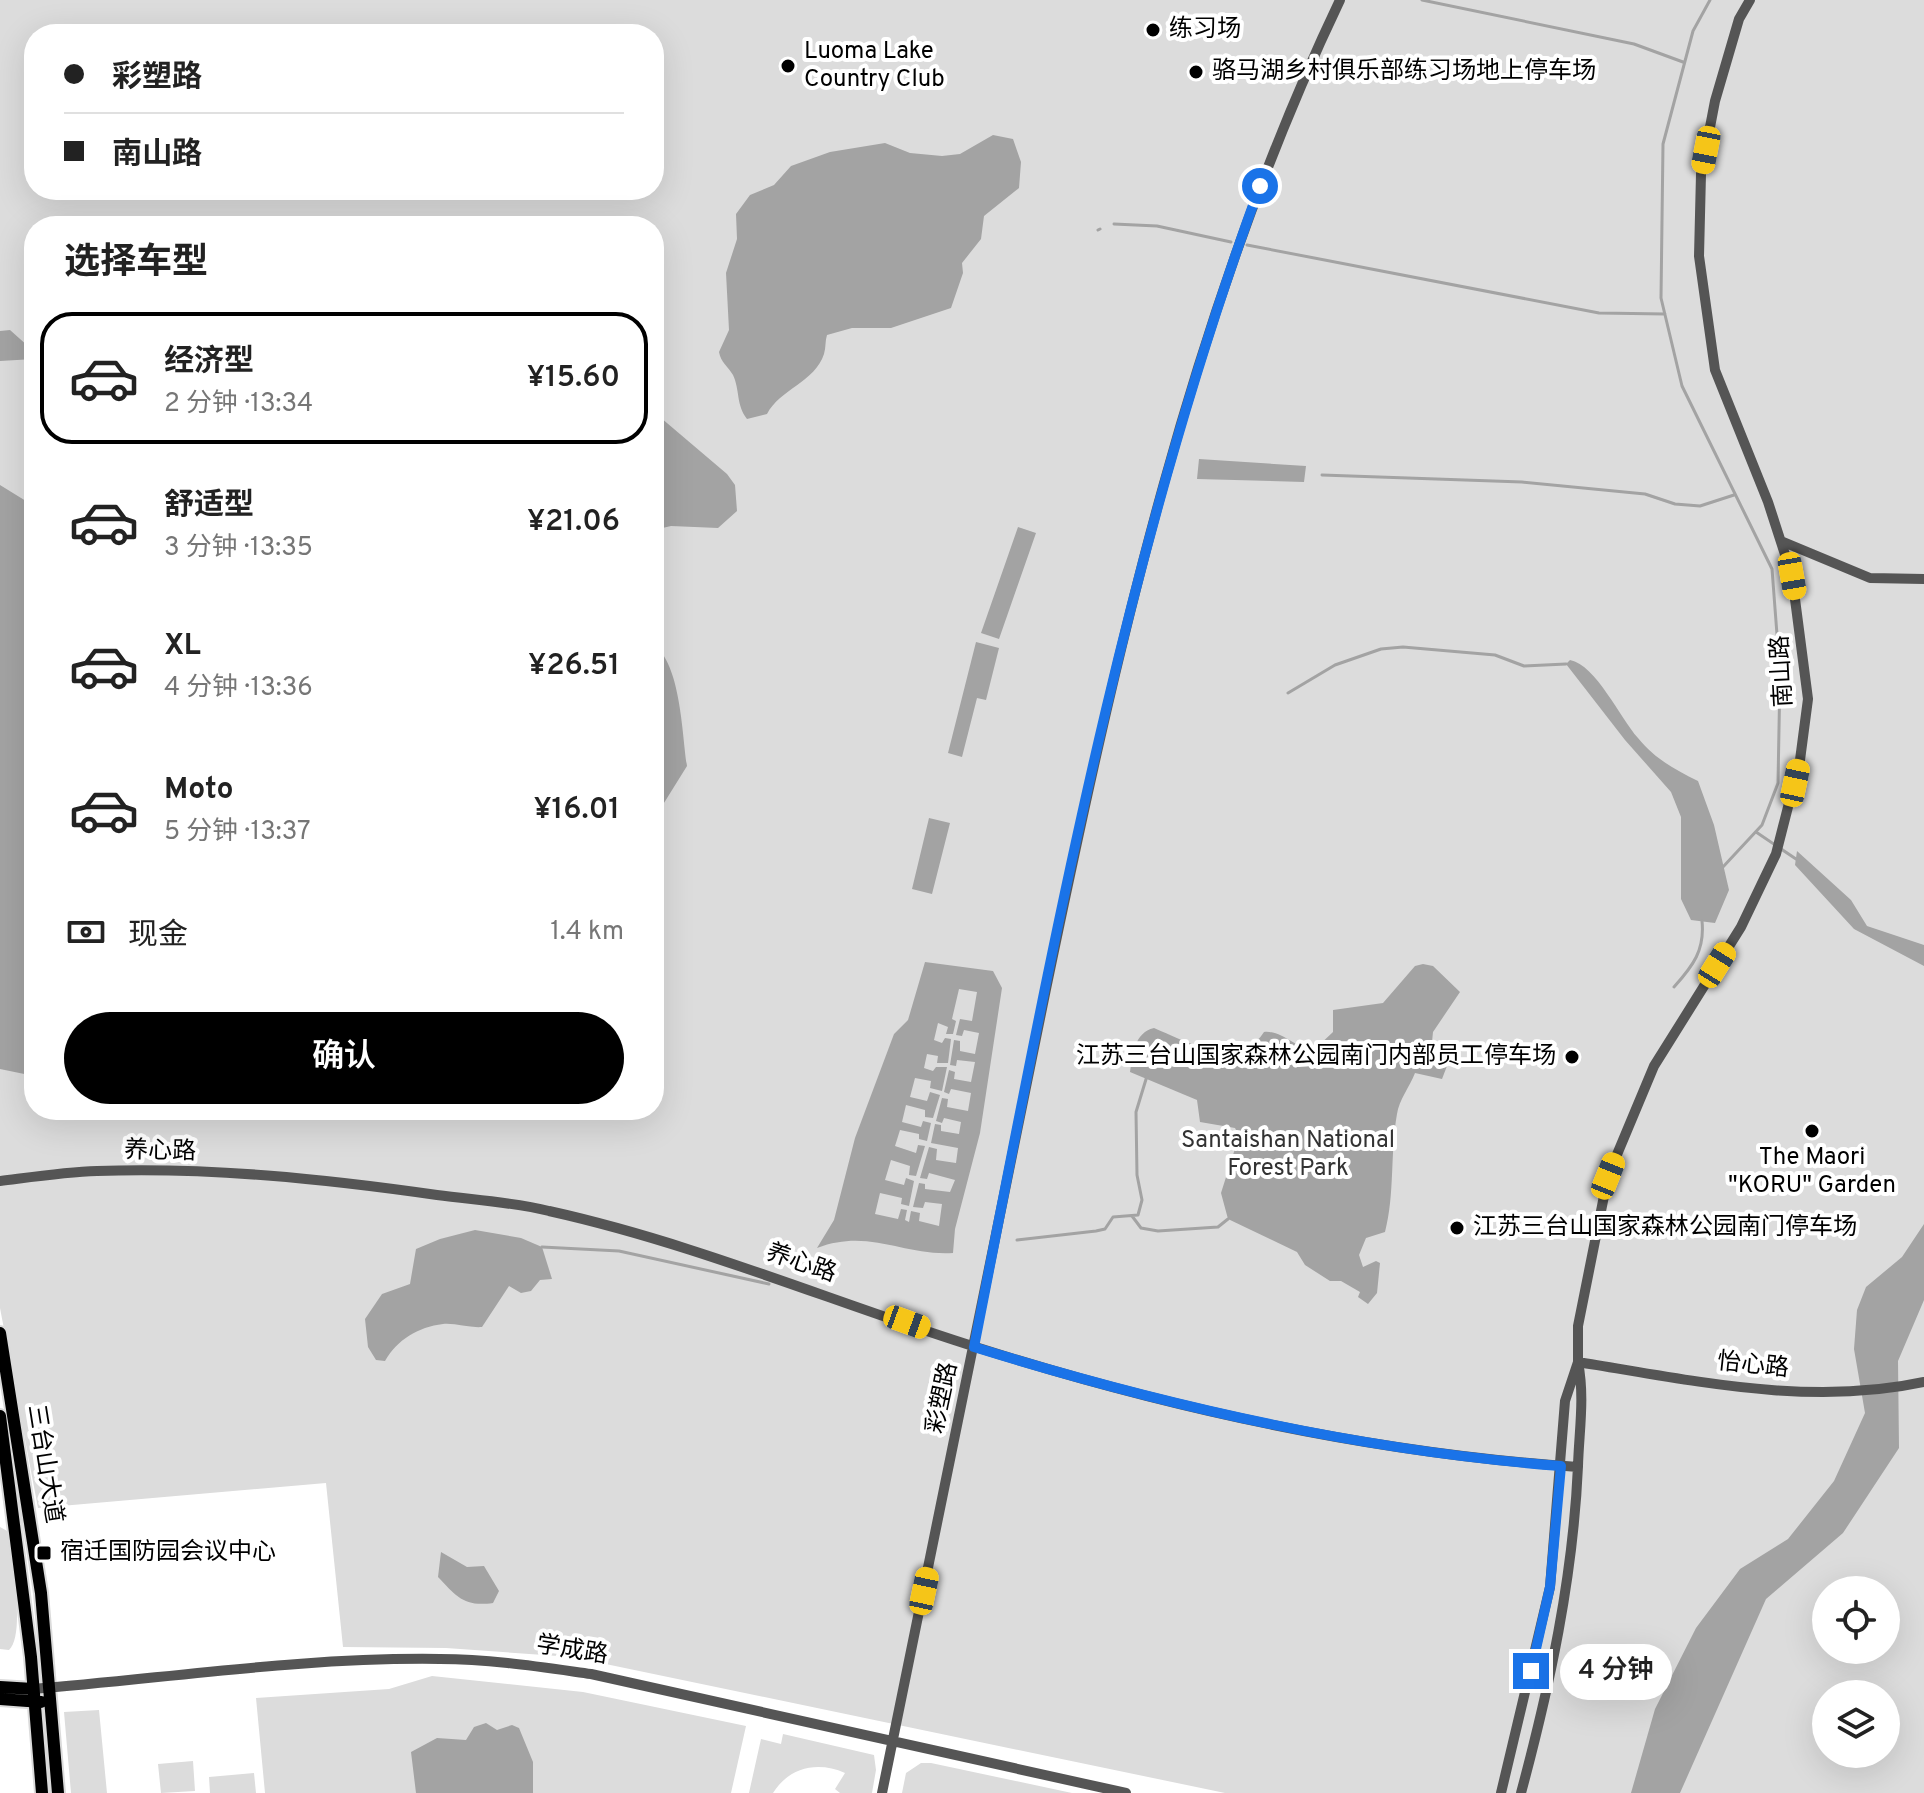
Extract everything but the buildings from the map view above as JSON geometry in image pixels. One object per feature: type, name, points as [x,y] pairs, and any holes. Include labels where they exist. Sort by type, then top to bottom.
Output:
[{"type":"main road","name":"三台山大道","points":[[0,1333],[30,1508],[58,1793]]},
{"type":"main road","name":"三台山大道","points":[[0,1416],[34,1696],[42,1793]]},
{"type":"main road","name":"学成路","points":[[0,1687],[34,1696]]},
{"type":"main road","name":"学成路","points":[[0,1699],[50,1695]]},
{"type":"street","name":"彩塑路","points":[[882,1793],[1077,843],[1166,475],[1215,316],[1274,146],[1340,0]]},
{"type":"street","name":"南山路","points":[[1521,1793],[1565,1611],[1584,1391],[1578,1362],[1579,1313],[1608,1176],[1654,1066],[1741,927],[1776,854],[1784,828],[1808,699],[1792,576],[1715,370],[1699,256],[1701,174],[1712,116],[1739,19],[1750,0]]},
{"type":"street","points":[[1781,541],[1870,578],[1924,579]]},
{"type":"street","name":"养心路","points":[[0,1181],[97,1171],[240,1174],[399,1189],[547,1210],[699,1250],[974,1347],[1117,1391],[1272,1425],[1477,1460],[1578,1467]]},
{"type":"street","name":"南山路","points":[[1501,1793],[1550,1587],[1565,1401],[1578,1362]]},
{"type":"street","name":"怡心路","points":[[1578,1362],[1740,1387],[1850,1391],[1919,1383]]},
{"type":"street","name":"学成路","points":[[50,1695],[375,1659],[443,1659],[591,1674],[1126,1793]]},
{"type":"green space","name":"Santaishan National Forest Park","points":[[0,0],[1924,0],[1924,1793],[1225,1793],[572,1657],[446,1648],[343,1647],[326,1483],[38,1508],[0,1308]]},
{"type":"green space","points":[[0,1527],[9,1532],[16,1594],[16,1629],[9,1650],[0,1649]]},
{"type":"green space","points":[[432,1676],[583,1692],[746,1726],[731,1793],[265,1793],[256,1698],[389,1689]]},
{"type":"green space","points":[[99,1710],[107,1793],[71,1793],[64,1712]]},
{"type":"green space","points":[[783,1734],[874,1755],[876,1770],[872,1793],[840,1793],[835,1789],[845,1773],[815,1767],[787,1777],[773,1793],[749,1793],[761,1739],[781,1744]]},
{"type":"green space","points":[[193,1761],[195,1791],[161,1793],[158,1764]]},
{"type":"green space","points":[[921,1763],[1072,1793],[902,1793],[906,1773]]},
{"type":"green space","points":[[254,1773],[256,1793],[210,1793],[209,1777]]},
{"type":"shaded area","points":[[993,135],[1013,139],[1021,162],[1019,188],[984,216],[981,239],[962,263],[963,273],[951,308],[891,328],[852,328],[827,335],[824,354],[813,372],[780,398],[767,414],[747,419],[733,375],[719,352],[729,330],[726,273],[737,239],[736,214],[750,195],[774,185],[791,166],[830,152],[885,143],[910,153],[942,156],[960,154]]},
{"type":"shaded area","points":[[10,330],[24,343],[24,360],[0,361],[0,331]]},
{"type":"shaded area","points":[[664,420],[727,474],[735,485],[737,511],[718,528],[664,528]]},
{"type":"shaded area","points":[[1199,459],[1306,466],[1304,482],[1197,479]]},
{"type":"shaded area","points":[[0,485],[24,500],[24,1074],[0,1069]]},
{"type":"shaded area","points":[[1018,527],[1036,533],[999,639],[981,633]]},
{"type":"shaded area","points":[[976,642],[999,648],[986,700],[977,698],[962,757],[948,753]]},
{"type":"shaded area","points":[[664,657],[675,684],[687,766],[664,803]]},
{"type":"shaded area","points":[[1570,660],[1589,671],[1651,752],[1698,781],[1714,825],[1729,890],[1715,923],[1691,920],[1681,899],[1681,817],[1671,792],[1625,740],[1566,664]]},
{"type":"shaded area","points":[[929,818],[950,823],[932,894],[912,889]]},
{"type":"shaded area","points":[[1797,851],[1851,900],[1867,926],[1924,945],[1924,966],[1854,929],[1795,865]]},
{"type":"shaded area","points":[[925,962],[993,971],[1002,988],[980,1133],[955,1229],[953,1253],[853,1241],[817,1248],[834,1220],[855,1138],[894,1034],[908,1020]],"holes":[[[959,989],[977,992],[972,1021],[960,1019],[956,1035],[962,1036],[964,1030],[979,1033],[975,1054],[960,1051],[960,1041],[954,1040],[950,1065],[956,1066],[957,1060],[975,1062],[971,1082],[954,1079],[955,1072],[949,1070],[944,1092],[949,1094],[951,1089],[971,1093],[968,1111],[947,1107],[948,1099],[942,1098],[936,1121],[942,1123],[944,1118],[961,1122],[959,1134],[941,1131],[941,1125],[935,1124],[931,1143],[958,1148],[956,1163],[936,1160],[937,1149],[929,1147],[920,1178],[927,1179],[929,1173],[955,1180],[950,1192],[925,1189],[925,1184],[919,1183],[913,1207],[923,1208],[925,1202],[942,1204],[939,1226],[919,1221],[920,1213],[911,1211],[909,1222],[905,1220],[907,1210],[901,1209],[898,1219],[875,1214],[880,1193],[902,1198],[901,1204],[909,1206],[914,1181],[906,1178],[904,1185],[885,1180],[891,1160],[910,1166],[909,1175],[916,1176],[925,1146],[918,1145],[916,1153],[895,1146],[900,1130],[919,1134],[919,1139],[927,1141],[931,1123],[923,1121],[921,1127],[902,1122],[906,1105],[925,1110],[925,1117],[933,1118],[940,1095],[930,1092],[927,1101],[910,1097],[915,1078],[931,1081],[930,1088],[942,1091],[947,1067],[936,1067],[933,1071],[924,1068],[927,1054],[938,1056],[937,1063],[948,1063],[951,1039],[945,1038],[942,1043],[934,1040],[938,1023],[948,1027],[946,1034],[953,1034],[956,1021],[952,1019]]]},
{"type":"shaded area","points":[[1415,966],[1433,966],[1460,992],[1433,1032],[1432,1042],[1443,1051],[1447,1066],[1442,1079],[1415,1073],[1398,1109],[1385,1232],[1366,1238],[1359,1255],[1363,1267],[1376,1261],[1380,1263],[1377,1293],[1368,1304],[1358,1297],[1360,1292],[1341,1281],[1330,1281],[1305,1265],[1297,1252],[1228,1219],[1221,1193],[1239,1136],[1235,1128],[1200,1122],[1197,1100],[1130,1072],[1131,1065],[1138,1039],[1154,1028],[1196,1046],[1227,1052],[1253,1044],[1264,1032],[1315,1049],[1333,1032],[1333,1010],[1383,1003]]},
{"type":"shaded area","points":[[1924,1224],[1924,1300],[1898,1361],[1899,1448],[1843,1533],[1766,1599],[1680,1793],[1631,1793],[1655,1709],[1696,1628],[1740,1569],[1788,1539],[1834,1481],[1865,1413],[1854,1349],[1857,1310],[1866,1287],[1902,1257]]},
{"type":"shaded area","points":[[475,1230],[521,1238],[542,1247],[552,1279],[540,1280],[531,1291],[521,1293],[509,1286],[482,1327],[448,1324],[425,1328],[402,1341],[385,1361],[376,1360],[368,1347],[365,1319],[382,1294],[410,1284],[416,1249]]},
{"type":"shaded area","points":[[441,1552],[467,1567],[484,1566],[499,1591],[493,1603],[468,1602],[451,1590],[438,1577]]},
{"type":"shaded area","points":[[486,1723],[497,1730],[512,1725],[519,1728],[533,1762],[533,1793],[416,1793],[411,1752],[437,1738],[466,1740],[474,1727]]},
{"type":"waterway","points":[[1422,0],[1634,44],[1683,62]]},
{"type":"waterway","points":[[1710,0],[1693,31],[1663,144],[1661,298],[1682,386],[1772,569],[1780,674],[1778,783],[1762,825],[1722,868]]},
{"type":"waterway","points":[[1114,224],[1157,226],[1231,242]]},
{"type":"waterway","points":[[1247,245],[1599,313],[1665,314]]},
{"type":"waterway","points":[[1322,475],[1522,482],[1645,494],[1675,504],[1700,506],[1734,495]]},
{"type":"waterway","points":[[1288,693],[1335,665],[1381,649],[1403,647],[1495,655],[1524,666],[1566,664]]},
{"type":"waterway","points":[[1756,832],[1796,859]]},
{"type":"waterway","points":[[1674,987],[1696,957],[1702,941],[1702,921]]},
{"type":"waterway","points":[[1017,1240],[1096,1231],[1105,1229],[1113,1217],[1138,1215],[1142,1200],[1137,1175],[1136,1112],[1147,1076]]},
{"type":"waterway","points":[[1132,1216],[1141,1228],[1158,1231],[1218,1227],[1228,1219]]},
{"type":"waterway","points":[[542,1247],[619,1251],[769,1284]]},
{"type":"place","name":"练习场","points":[[1153,30]]},
{"type":"place","name":"Luoma Lake Country Club","points":[[788,66]]},
{"type":"place","name":"骆马湖乡村俱乐部练习场地上停车场","points":[[1196,72]]},
{"type":"place","name":"江苏三台山国家森林公园南门内部员工停车场","points":[[1572,1057]]},
{"type":"place","name":"The Maori \"KORU\" Garden","points":[[1812,1131]]},
{"type":"place","name":"江苏三台山国家森林公园南门停车场","points":[[1457,1228]]},
{"type":"place","name":"宿迁国防园会议中心","points":[[44,1553]]},
{"type":"route","points":[[1260,186],[1215,316],[1166,475],[1126,628],[1077,843],[974,1347],[1117,1391],[1272,1425],[1477,1460],[1561,1466],[1550,1587],[1531,1671]]}]
